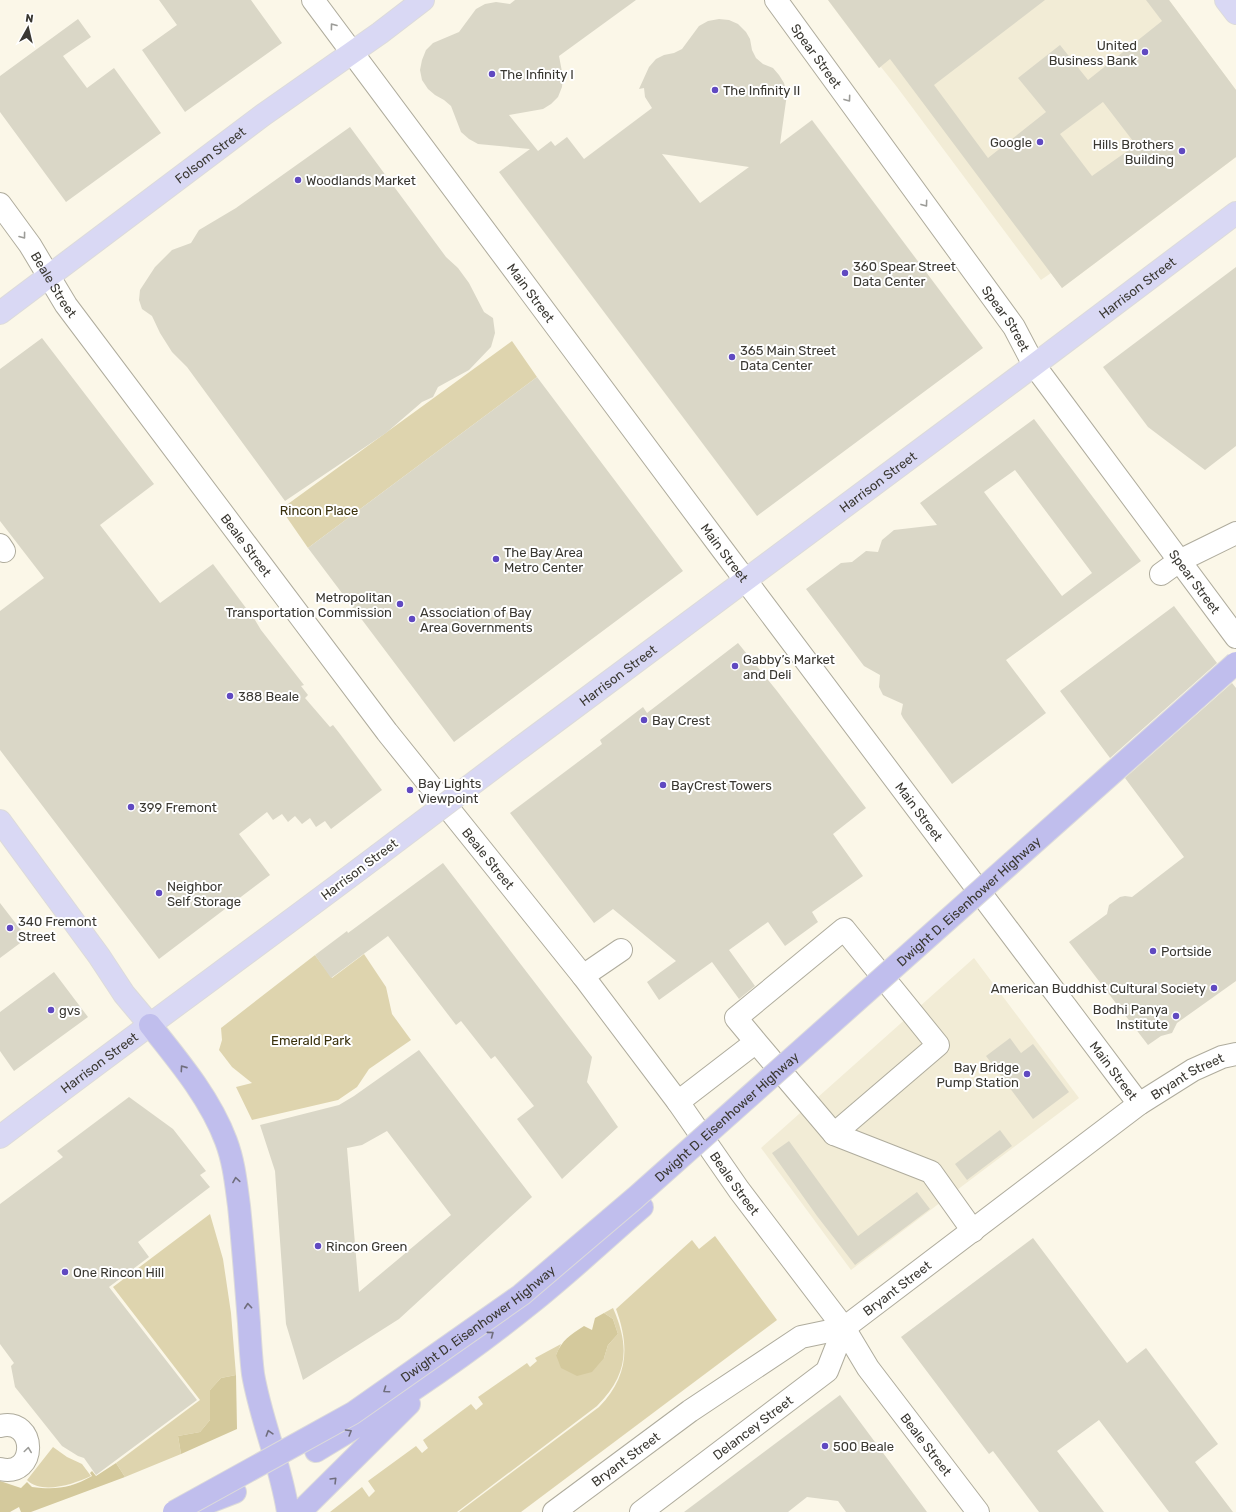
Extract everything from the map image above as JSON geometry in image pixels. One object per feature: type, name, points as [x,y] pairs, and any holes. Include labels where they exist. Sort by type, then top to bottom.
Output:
[{"type":"highway","name":"Dwight D. Eisenhower Highway","points":[[174,1512],[352,1413],[521,1295],[634,1198],[1236,663]]},
{"type":"highway","name":"Dwight D. Eisenhower Highway","points":[[235,1492],[316,1451],[390,1406],[460,1357],[530,1304],[1236,679]]},
{"type":"highway","points":[[150,1025],[175,1056],[206,1100],[218,1121],[232,1159],[240,1219],[253,1373],[261,1409],[282,1482],[298,1510],[423,1390],[460,1357]]},
{"type":"highway","points":[[182,1512],[235,1492]]},
{"type":"highway","points":[[192,1512],[235,1492]]},
{"type":"highway","points":[[200,1512],[235,1492]]},
{"type":"main road","name":"Folsom Street","points":[[0,312],[263,115],[380,33],[423,0]]},
{"type":"main road","points":[[1226,0],[1236,13]]},
{"type":"main road","name":"Harrison Street","points":[[0,1137],[1236,213]]},
{"type":"main road","points":[[0,821],[99,956],[124,994],[150,1025]]},
{"type":"street","name":"Main Street","points":[[313,0],[1139,1104]]},
{"type":"street","name":"Spear Street","points":[[776,0],[1014,327],[1034,365],[1236,637]]},
{"type":"street","name":"Beale Street","points":[[0,204],[30,245],[66,305],[387,732],[582,976],[678,1102],[740,1190],[844,1328],[868,1368],[978,1512]]},
{"type":"street","points":[[1161,574],[1179,561],[1236,533]]},
{"type":"street","points":[[834,1134],[938,1045],[844,929],[736,1018],[834,1134],[931,1172],[973,1231]]},
{"type":"street","points":[[582,976],[621,950]]},
{"type":"street","points":[[678,1102],[756,1042]]},
{"type":"street","name":"Bryant Street","points":[[554,1512],[690,1411],[801,1337],[844,1328],[1139,1104],[1193,1070],[1222,1057],[1236,1054]]},
{"type":"street","name":"Delancey Street","points":[[642,1512],[827,1371],[844,1328]]},
{"type":"street","points":[[0,1469],[9,1470],[17,1468],[27,1457],[29,1451],[28,1444],[22,1431],[9,1425],[1,1424]]},
{"type":"shaded area","points":[[828,0],[1169,0],[1236,90],[1236,157],[1062,288],[1051,273],[1041,280],[897,87],[881,67],[879,68]]},
{"type":"shaded area","points":[[974,958],[1079,1098],[851,1270],[761,1148]]},
{"type":"shaded area","points":[[604,1313],[613,1319],[618,1334],[608,1345],[604,1358],[592,1372],[577,1376],[561,1368],[556,1355],[564,1342],[584,1326],[592,1330],[595,1318]]},
{"type":"shaded area","points":[[236,1375],[237,1429],[181,1454],[178,1436],[200,1432],[210,1420],[210,1390],[221,1378]]},
{"type":"shaded area","points":[[116,1463],[125,1477],[31,1512],[21,1512],[19,1507],[10,1512],[0,1512],[0,1481],[21,1488],[27,1482],[32,1487],[56,1488],[70,1486],[92,1476],[90,1473],[92,1471],[96,1476]]},
{"type":"green space","name":"Rincon Place","points":[[512,341],[537,377],[308,548],[281,509]]},
{"type":"green space","name":"Emerald Park","points":[[364,954],[386,987],[392,1014],[411,1040],[369,1069],[357,1087],[338,1100],[252,1120],[236,1087],[252,1083],[232,1067],[219,1050],[222,1040],[221,1028],[315,955],[332,978]]},
{"type":"green space","points":[[210,1214],[223,1259],[231,1313],[236,1375],[221,1378],[210,1390],[210,1420],[200,1432],[178,1436],[181,1454],[125,1477],[116,1463],[200,1400],[113,1287]]},
{"type":"green space","points":[[715,1236],[777,1320],[521,1512],[459,1512],[599,1407],[609,1396],[616,1384],[624,1361],[623,1336],[616,1309],[692,1240],[699,1249]]},
{"type":"green space","points":[[613,1308],[622,1335],[624,1348],[620,1372],[615,1383],[607,1394],[597,1406],[457,1512],[330,1512],[362,1487],[369,1497],[375,1491],[368,1481],[416,1446],[422,1453],[428,1448],[423,1440],[471,1404],[476,1410],[483,1404],[478,1397],[527,1363],[530,1367],[537,1361],[535,1358],[561,1344],[556,1355],[604,1358],[608,1345],[618,1334],[613,1319],[604,1313]]},
{"type":"green space","points":[[53,1447],[67,1457],[82,1464],[91,1476],[58,1487],[41,1487],[27,1480]]},
{"type":"building","points":[[159,0],[251,0],[282,43],[185,112],[142,50],[177,25]]},
{"type":"building","points":[[515,0],[636,0],[559,56],[563,77],[562,87],[558,97],[551,104],[543,109],[509,115],[538,151],[551,141],[555,146],[567,137],[584,159],[652,108],[645,97],[644,88],[639,89],[649,67],[656,59],[682,49],[699,26],[708,21],[719,19],[729,20],[738,24],[746,32],[750,39],[752,50],[756,58],[763,64],[773,68],[784,83],[787,94],[780,144],[812,120],[983,348],[757,516],[499,172],[530,149],[478,144],[469,139],[461,132],[451,106],[428,89],[422,80],[420,70],[422,60],[426,50],[433,43],[459,32],[476,9],[485,4],[496,2],[510,4]],"holes":[[[662,154],[749,167],[700,203]]]},
{"type":"building","name":"Hills Brothers Building","points":[[828,0],[1045,0],[934,85],[988,158],[1046,112],[1018,78],[1060,45],[1088,80],[1162,21],[1146,0],[1169,0],[1236,90],[1236,157],[1062,288],[890,59],[879,68]],"holes":[[[1103,102],[1136,145],[1092,176],[1060,134]]]},
{"type":"building","points":[[78,19],[91,37],[63,56],[87,88],[114,68],[161,133],[66,202],[0,112],[0,76]]},
{"type":"building","points":[[350,127],[446,257],[458,268],[469,283],[484,312],[493,318],[495,333],[491,347],[469,370],[438,387],[433,397],[422,402],[386,433],[285,501],[187,367],[172,352],[160,333],[152,316],[142,309],[139,300],[140,290],[155,267],[172,250],[191,243],[199,230],[236,208]]},
{"type":"building","points":[[1236,267],[1236,446],[1205,470],[1148,427],[1103,367]]},
{"type":"building","points":[[42,338],[154,484],[100,525],[160,603],[213,564],[261,630],[304,685],[301,686],[308,695],[305,698],[330,727],[333,725],[382,790],[331,829],[325,821],[316,827],[310,818],[302,824],[295,816],[288,822],[282,814],[273,820],[267,812],[239,834],[270,875],[159,959],[0,750],[0,611],[44,578],[0,521],[0,369]]},
{"type":"building","name":"The Bay Area Metro Center","points":[[537,377],[683,571],[454,742],[308,548]]},
{"type":"building","points":[[1034,419],[1141,561],[1006,660],[1046,713],[952,784],[903,718],[901,714],[903,704],[883,695],[879,687],[880,675],[864,666],[806,589],[841,563],[852,562],[866,551],[878,552],[882,540],[894,530],[937,525],[920,503]],"holes":[[[1015,470],[1092,573],[1062,596],[984,492]]]},
{"type":"building","points":[[1174,606],[1217,663],[1110,758],[1060,691]]},
{"type":"building","points":[[738,643],[777,691],[866,808],[833,834],[863,876],[812,912],[818,922],[785,946],[768,922],[729,950],[755,986],[739,999],[712,962],[659,1000],[647,982],[676,961],[613,909],[594,923],[510,813],[602,744],[600,740],[643,707],[647,713]]},
{"type":"building","points":[[1232,683],[1236,688],[1236,981],[1177,1023],[1172,1033],[1161,1036],[1148,1045],[1069,942],[1107,914],[1109,905],[1120,897],[1132,897],[1184,857],[1125,778]]},
{"type":"building","points":[[443,863],[592,1057],[587,1082],[618,1127],[562,1179],[517,1119],[534,1106],[495,1056],[491,1059],[461,1021],[456,1025],[388,936],[331,978],[315,955],[347,931],[348,933]]},
{"type":"building","name":"340 Fremont Street","points":[[0,903],[27,938],[0,958]]},
{"type":"building","points":[[54,972],[88,1017],[14,1071],[0,1051],[0,1012]]},
{"type":"building","name":"Bay Bridge Pump Station","points":[[1010,1038],[1021,1053],[1033,1044],[1069,1092],[1033,1119],[986,1056]]},
{"type":"building","name":"Rincon Green","points":[[419,1050],[532,1197],[399,1319],[303,1380],[286,1324],[275,1171],[260,1125],[339,1105]],"holes":[[[387,1131],[451,1215],[359,1292],[347,1148],[362,1145]]]},
{"type":"building","name":"One Rincon Hill","points":[[129,1097],[173,1129],[206,1171],[200,1175],[210,1187],[138,1242],[149,1257],[109,1287],[197,1400],[96,1475],[84,1458],[62,1446],[15,1387],[11,1366],[14,1363],[0,1344],[0,1204],[63,1157],[57,1151]]},
{"type":"building","points":[[1000,1130],[1012,1146],[967,1180],[955,1164]]},
{"type":"building","points":[[789,1141],[858,1236],[917,1192],[930,1209],[855,1265],[817,1216],[772,1153]]},
{"type":"building","points":[[1033,1238],[1127,1363],[1146,1348],[1218,1444],[1195,1462],[1233,1512],[1169,1512],[1099,1420],[1057,1451],[1104,1512],[1039,1512],[993,1451],[989,1454],[901,1337]]},
{"type":"building","name":"500 Beale","points":[[840,1395],[927,1512],[846,1512],[838,1501],[807,1497],[788,1512],[684,1512]]},
{"type":"place","name":"United Business Bank","points":[[1145,52]]},
{"type":"place","name":"The Infinity I","points":[[492,74]]},
{"type":"place","name":"The Infinity II","points":[[715,90]]},
{"type":"place","name":"Google","points":[[1040,142]]},
{"type":"place","name":"Hills Brothers Building","points":[[1182,151]]},
{"type":"place","name":"Woodlands Market","points":[[298,180]]},
{"type":"place","name":"360 Spear Street Data Center","points":[[845,273]]},
{"type":"place","name":"365 Main Street Data Center","points":[[732,357]]},
{"type":"place","name":"The Bay Area Metro Center","points":[[496,559]]},
{"type":"place","name":"Metropolitan Transportation Commission","points":[[400,604]]},
{"type":"place","name":"Association of Bay Area Governments","points":[[412,619]]},
{"type":"place","name":"Gabby’s Market and Deli","points":[[735,666]]},
{"type":"place","name":"388 Beale","points":[[230,696]]},
{"type":"place","name":"Bay Crest","points":[[644,720]]},
{"type":"place","name":"BayCrest Towers","points":[[663,785]]},
{"type":"place","name":"Bay Lights Viewpoint","points":[[410,790]]},
{"type":"place","name":"399 Fremont","points":[[131,807]]},
{"type":"place","name":"Neighbor Self Storage","points":[[159,893]]},
{"type":"place","name":"340 Fremont Street","points":[[10,928]]},
{"type":"place","name":"Portside","points":[[1153,951]]},
{"type":"place","name":"American Buddhist Cultural Society","points":[[1214,988]]},
{"type":"place","name":"gvs","points":[[51,1010]]},
{"type":"place","name":"Bodhi Panya Institute","points":[[1176,1016]]},
{"type":"place","name":"Bay Bridge Pump Station","points":[[1027,1074]]},
{"type":"place","name":"Rincon Green","points":[[318,1246]]},
{"type":"place","name":"One Rincon Hill","points":[[65,1272]]},
{"type":"place","name":"500 Beale","points":[[825,1446]]}]
